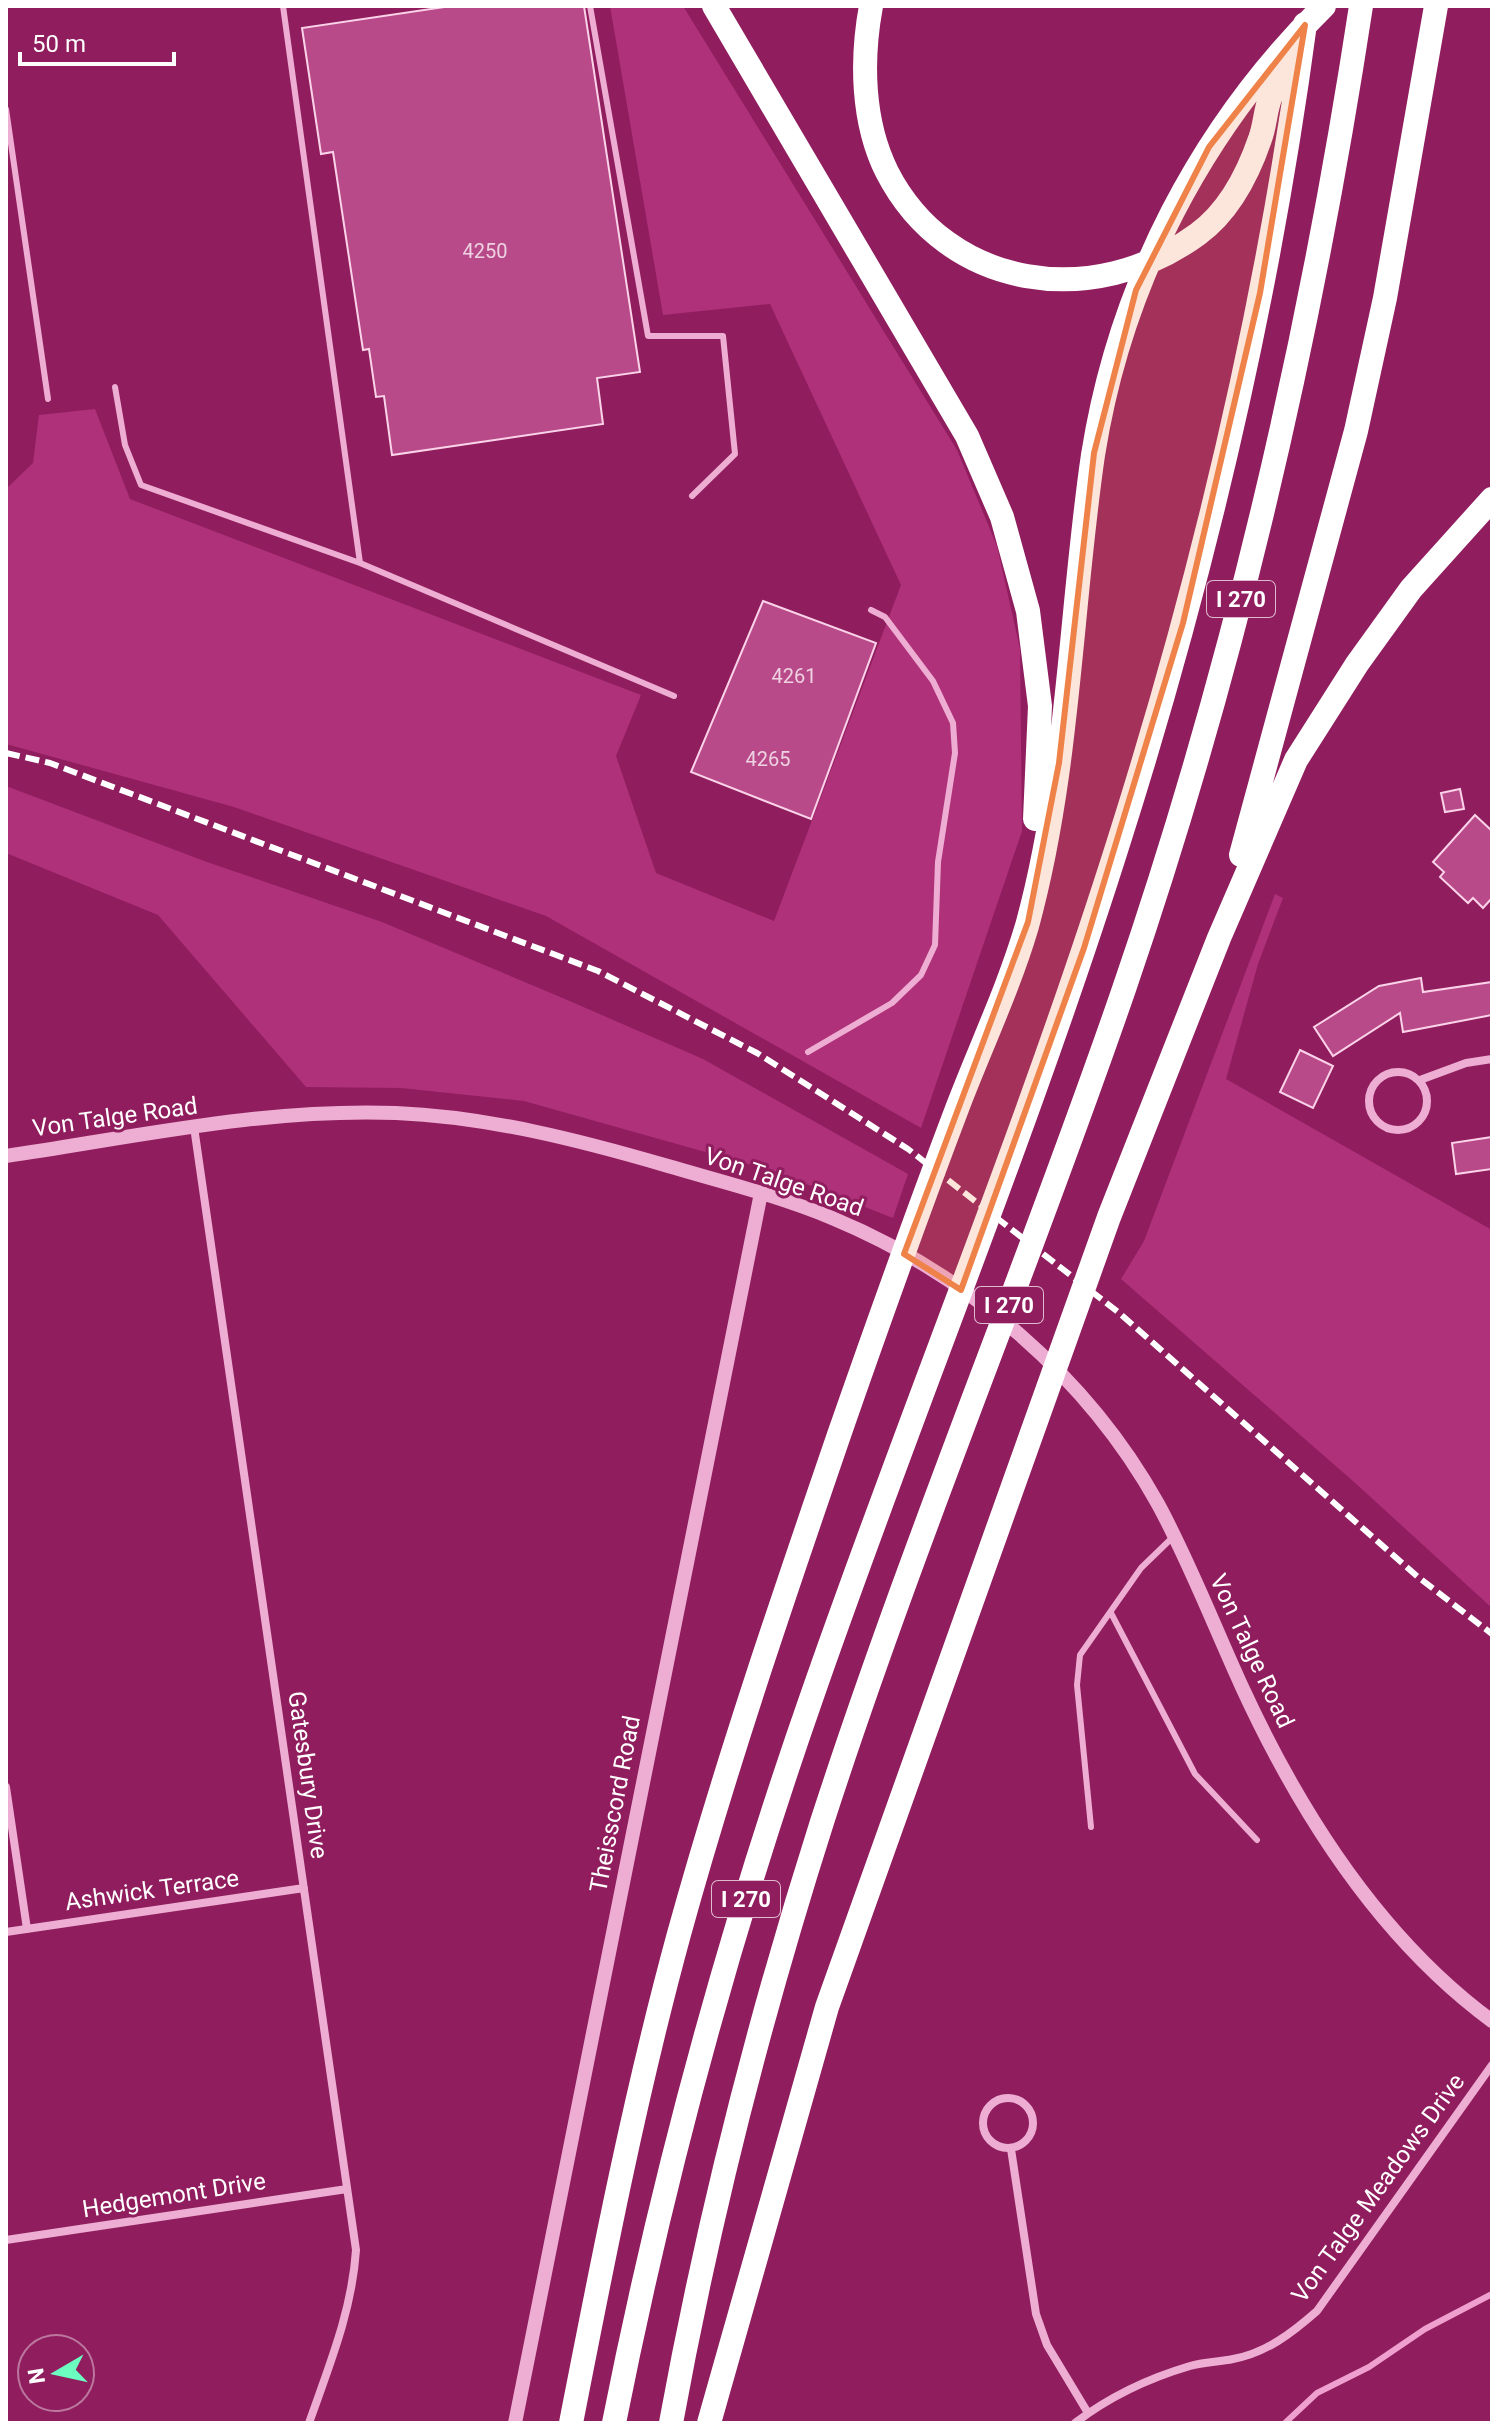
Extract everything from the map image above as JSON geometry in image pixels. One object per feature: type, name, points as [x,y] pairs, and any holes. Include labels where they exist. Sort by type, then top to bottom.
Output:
[{"type":"highway","points":[[714,6],[967,436],[1002,517],[1028,611],[1040,706],[1028,922]]},
{"type":"highway","points":[[871,6],[864,66],[870,121],[887,171],[906,202],[956,250],[1000,271],[1050,282],[1102,277],[1152,262],[1200,233],[1237,193],[1261,139],[1271,96],[1302,49],[1308,6]]},
{"type":"highway","points":[[571,2423],[624,2159],[678,1937],[754,1684],[869,1350],[1028,922],[1059,763],[1094,453],[1117,349],[1157,242],[1209,147],[1241,100],[1324,6]]},
{"type":"highway","name":"I 270","points":[[671,2423],[728,2153],[787,1936],[858,1714],[1057,1176],[1168,854],[1253,555],[1304,335],[1361,6]]},
{"type":"highway","points":[[1219,938],[1356,431],[1385,298],[1436,6]]},
{"type":"highway","name":"I 270","points":[[614,2423],[680,2133],[737,1927],[811,1697],[1015,1143],[1114,857],[1183,623],[1260,293],[1302,49]]},
{"type":"highway","points":[[709,2423],[827,2007],[1109,1217],[1219,938],[1296,760],[1357,664],[1411,589],[1492,499]]},
{"type":"street","points":[[1420,1080],[1427,1092],[1428,1106],[1415,1126],[1395,1131],[1376,1121],[1369,1097],[1379,1079],[1399,1072],[1420,1080],[1466,1063],[1492,1059]]},
{"type":"street","name":"Von Talge Road","points":[[6,1156],[256,1119],[355,1113],[478,1120],[564,1137],[761,1193],[831,1218],[900,1251],[1021,1334],[1105,1424],[1175,1536],[1266,1735],[1350,1873],[1376,1911],[1423,1964],[1492,2021]]},
{"type":"street","name":"Gatesbury Drive","points":[[194,1127],[356,2250],[354,2281],[343,2327],[309,2423]]},
{"type":"street","name":"Theisscord Road","points":[[515,2423],[761,1193]]},
{"type":"street","points":[[6,1787],[27,1929]]},
{"type":"street","name":"Ashwick Terrace","points":[[6,1932],[304,1888]]},
{"type":"street","name":"Von Talge Meadows Drive","points":[[1075,2423],[1156,2377],[1193,2365],[1234,2359],[1288,2336],[1317,2311],[1492,2065]]},
{"type":"street","points":[[1010,2097],[1032,2111],[1035,2122],[1029,2140],[1011,2149],[989,2140],[983,2119],[992,2103],[1010,2097]]},
{"type":"street","points":[[1011,2149],[1036,2314],[1047,2345],[1088,2413]]},
{"type":"street","name":"Hedgemont Drive","points":[[6,2240],[347,2189]]},
{"type":"lane","points":[[283,6],[360,563]]},
{"type":"lane","points":[[590,6],[648,336],[723,336],[735,454],[692,496]]},
{"type":"lane","points":[[6,109],[48,399]]},
{"type":"lane","points":[[115,387],[125,445],[141,485],[360,563],[674,696]]},
{"type":"lane","points":[[808,1052],[892,1003],[921,975],[935,945],[938,862],[955,753],[953,723],[933,681],[885,617],[871,610]]},
{"type":"lane","points":[[1091,1827],[1077,1685],[1080,1655],[1141,1568],[1175,1536]]},
{"type":"lane","points":[[1111,1613],[1195,1774],[1257,1840]]},
{"type":"highlighted area","points":[[1305,25],[1260,293],[1183,623],[1084,948],[961,1290],[904,1254],[1028,922],[1059,763],[1094,453],[1136,290],[1209,147]]},
{"type":"shaded area","points":[[610,6],[683,6],[957,450],[997,546],[1020,649],[1022,831],[921,1128],[546,916],[234,807],[6,744],[6,489],[33,463],[39,415],[95,409],[130,499],[641,695],[616,756],[656,873],[774,921],[901,585],[770,304],[663,315]]},
{"type":"shaded area","points":[[6,786],[207,862],[382,922],[703,1059],[908,1174],[893,1218],[773,1171],[524,1101],[401,1088],[306,1087],[158,915],[6,853]]},
{"type":"shaded area","points":[[1275,894],[1283,898],[1258,964],[1226,1079],[1492,1230],[1492,1608],[1353,1481],[1121,1279],[1144,1241]]},
{"type":"building","points":[[451,6],[584,6],[640,372],[597,378],[603,424],[392,455],[384,396],[376,397],[369,349],[363,350],[333,152],[321,154],[302,28]]},
{"type":"building","points":[[763,601],[876,643],[811,819],[691,772]]},
{"type":"building","points":[[1460,789],[1464,809],[1445,812],[1441,793]]},
{"type":"building","points":[[1475,815],[1492,831],[1492,898],[1483,908],[1473,898],[1468,903],[1440,877],[1444,872],[1433,862]]},
{"type":"building","points":[[1421,978],[1423,992],[1492,982],[1492,1015],[1403,1032],[1400,1013],[1333,1056],[1314,1027],[1379,986]]},
{"type":"building","points":[[1300,1050],[1333,1066],[1313,1108],[1280,1092]]},
{"type":"building","points":[[1492,1137],[1492,1169],[1456,1174],[1452,1143]]},
{"type":"waterway","points":[[1285,2423],[1317,2393],[1369,2367],[1425,2329],[1492,2294]]},
{"type":"railway","points":[[6,753],[50,763],[598,971],[757,1053],[908,1149],[1118,1312],[1418,1577],[1492,1634]]}]
